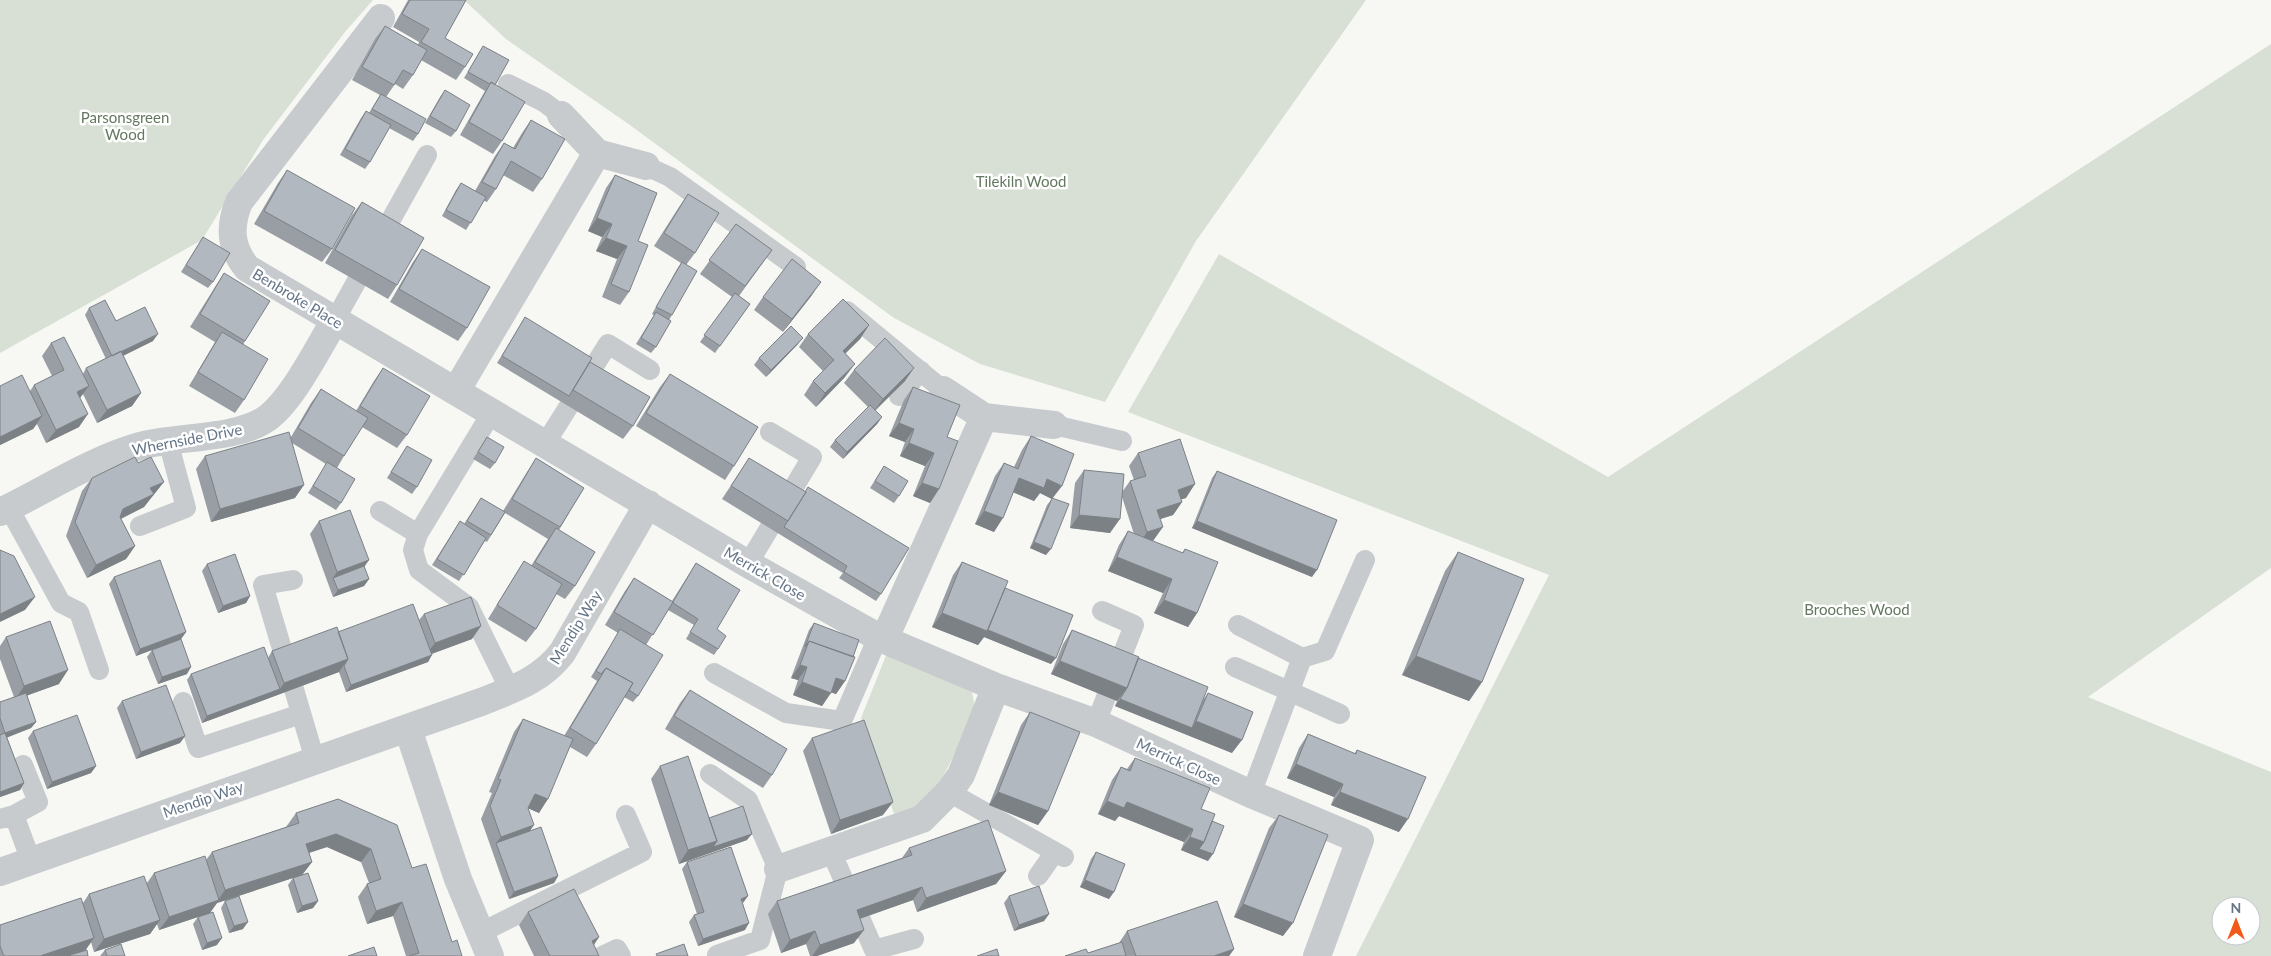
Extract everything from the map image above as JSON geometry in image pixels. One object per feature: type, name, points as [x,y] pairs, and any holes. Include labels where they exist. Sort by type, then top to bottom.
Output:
[{"type":"street","name":"Benbroke Place","points":[[381,18],[239,202],[233,218],[232,235],[234,247],[248,268],[648,504]]},
{"type":"street","points":[[562,115],[598,153],[646,166]]},
{"type":"street","points":[[456,391],[598,153]]},
{"type":"street","name":"Whernside Drive","points":[[5,510],[117,454],[168,441],[236,430],[266,419],[280,406],[298,382],[335,320]]},
{"type":"street","points":[[943,390],[984,417],[1054,425]]},
{"type":"street","points":[[881,638],[984,417]]},
{"type":"street","name":"Merrick Close","points":[[648,504],[748,564],[881,638],[996,686],[1096,723],[1251,794],[1360,840],[1317,956]]},
{"type":"street","name":"Mendip Way","points":[[0,872],[315,760],[408,729],[537,678],[550,668],[562,653],[648,504]]},
{"type":"street","points":[[778,869],[922,819],[949,792],[961,775],[996,686]]},
{"type":"street","points":[[408,729],[455,870],[485,945]]},
{"type":"lane","points":[[508,84],[544,102],[562,115]]},
{"type":"lane","points":[[335,320],[427,155]]},
{"type":"lane","points":[[646,166],[670,178],[796,267]]},
{"type":"lane","points":[[841,306],[943,390]]},
{"type":"lane","points":[[545,444],[608,344],[650,370]]},
{"type":"lane","points":[[899,396],[921,372]]},
{"type":"lane","points":[[492,412],[418,534],[412,550],[419,570],[469,607],[510,690]]},
{"type":"lane","points":[[1054,425],[1122,441]]},
{"type":"lane","points":[[748,564],[812,457],[770,432]]},
{"type":"lane","points":[[140,526],[186,508],[168,441]]},
{"type":"lane","points":[[5,510],[61,603],[79,612],[99,670]]},
{"type":"lane","points":[[380,511],[418,534]]},
{"type":"lane","points":[[1238,625],[1302,658],[1325,651],[1365,560]]},
{"type":"lane","points":[[293,580],[262,585],[315,760]]},
{"type":"lane","points":[[1096,723],[1134,625],[1102,611]]},
{"type":"lane","points":[[714,674],[786,713],[842,721],[881,638]]},
{"type":"lane","points":[[1251,794],[1302,658]]},
{"type":"lane","points":[[1235,667],[1340,714]]},
{"type":"lane","points":[[183,702],[198,748],[301,714]]},
{"type":"lane","points":[[23,764],[38,802],[7,817],[31,861]]},
{"type":"lane","points":[[710,774],[748,800],[778,869],[760,940],[717,955]]},
{"type":"lane","points":[[949,792],[1060,855],[1038,876]]},
{"type":"lane","points":[[485,945],[642,852],[626,816]]},
{"type":"lane","points":[[831,850],[874,950],[914,939]]},
{"type":"lane","points":[[602,956],[617,949],[621,956]]},
{"type":"green space","name":"Parsonsgreen Wood","points":[[0,0],[373,0],[345,32],[263,140],[202,240],[0,353]]},
{"type":"green space","name":"Tilekiln Wood","points":[[464,0],[1366,0],[1196,241],[1105,402],[980,364],[894,318],[627,123],[506,39]]},
{"type":"green space","name":"Brooches Wood","points":[[2271,44],[2271,568],[2088,697],[2271,772],[2271,956],[1356,956],[1549,575],[1128,412],[1219,254],[1608,477]]},
{"type":"green space","points":[[887,653],[920,664],[972,692],[976,712],[929,804],[894,814],[861,718]]},
{"type":"building","points":[[410,0],[466,0],[445,38],[473,54],[465,67],[421,42],[429,29],[402,14]]},
{"type":"building","points":[[385,26],[427,50],[413,75],[403,70],[394,85],[362,67]]},
{"type":"building","points":[[483,46],[509,60],[495,85],[468,72]]},
{"type":"building","points":[[491,82],[525,102],[502,141],[469,122]]},
{"type":"building","points":[[445,90],[470,105],[456,131],[430,116]]},
{"type":"building","points":[[381,94],[426,119],[418,134],[372,109]]},
{"type":"building","points":[[366,111],[391,125],[370,162],[345,149]]},
{"type":"building","points":[[531,120],[565,139],[542,179],[511,161],[496,189],[482,182],[504,143],[515,149]]},
{"type":"building","points":[[287,170],[355,208],[332,249],[264,211]]},
{"type":"building","points":[[615,175],[657,193],[638,241],[648,245],[629,292],[611,284],[627,246],[606,238],[612,224],[597,218]]},
{"type":"building","points":[[461,183],[486,197],[471,223],[446,210]]},
{"type":"building","points":[[688,194],[719,213],[695,253],[664,233]]},
{"type":"building","points":[[362,202],[424,238],[397,285],[335,250]]},
{"type":"building","points":[[736,224],[772,250],[745,286],[709,260]]},
{"type":"building","points":[[203,237],[230,253],[213,282],[186,265]]},
{"type":"building","points":[[422,249],[490,287],[467,328],[399,289]]},
{"type":"building","points":[[792,259],[821,282],[792,319],[763,297]]},
{"type":"building","points":[[682,262],[697,271],[672,315],[656,307]]},
{"type":"building","points":[[224,273],[270,301],[245,341],[200,314]]},
{"type":"building","points":[[735,293],[750,304],[720,346],[704,335]]},
{"type":"building","points":[[843,299],[869,325],[843,351],[855,364],[825,393],[813,381],[834,360],[808,334]]},
{"type":"building","points":[[105,300],[116,321],[145,307],[158,334],[112,356],[89,308]]},
{"type":"building","points":[[656,312],[671,321],[656,347],[641,338]]},
{"type":"building","points":[[525,317],[592,358],[569,396],[502,356]]},
{"type":"building","points":[[791,326],[803,338],[771,370],[759,358]]},
{"type":"building","points":[[222,332],[268,359],[244,400],[198,372]]},
{"type":"building","points":[[64,337],[89,386],[77,392],[88,414],[56,430],[34,385],[64,370],[51,343]]},
{"type":"building","points":[[885,338],[914,368],[883,399],[854,370]]},
{"type":"building","points":[[121,351],[141,393],[107,410],[86,368]]},
{"type":"building","points":[[590,362],[650,397],[633,426],[573,390]]},
{"type":"building","points":[[383,368],[430,396],[407,435],[360,406]]},
{"type":"building","points":[[670,374],[758,427],[734,466],[646,413]]},
{"type":"building","points":[[22,375],[42,416],[0,437],[0,386]]},
{"type":"building","points":[[913,387],[960,405],[947,437],[958,441],[939,489],[922,483],[934,453],[909,443],[914,429],[899,423]]},
{"type":"building","points":[[321,389],[368,418],[344,456],[298,428]]},
{"type":"building","points":[[870,405],[882,417],[847,452],[835,440]]},
{"type":"building","points":[[289,432],[304,485],[220,509],[205,456]]},
{"type":"building","points":[[1031,436],[1074,454],[1062,486],[1047,479],[1044,488],[1019,478],[1003,518],[984,511],[1004,463],[1018,469]]},
{"type":"building","points":[[487,437],[504,447],[495,463],[478,452]]},
{"type":"building","points":[[1180,439],[1195,484],[1178,490],[1182,502],[1157,510],[1163,527],[1147,532],[1130,481],[1146,476],[1138,453]]},
{"type":"building","points":[[407,446],[432,460],[417,487],[391,472]]},
{"type":"building","points":[[135,457],[138,463],[151,457],[164,482],[150,488],[154,494],[123,509],[120,517],[135,546],[96,565],[75,522],[92,478]]},
{"type":"building","points":[[536,458],[584,488],[560,527],[512,499]]},
{"type":"building","points":[[749,458],[806,492],[788,521],[731,486]]},
{"type":"building","points":[[327,462],[355,479],[341,503],[313,486]]},
{"type":"building","points":[[884,466],[908,481],[899,496],[875,481]]},
{"type":"building","points":[[1084,470],[1124,474],[1120,519],[1079,515]]},
{"type":"building","points":[[1217,471],[1337,520],[1317,570],[1197,521]]},
{"type":"building","points":[[808,487],[909,548],[881,594],[844,572],[847,566],[784,527]]},
{"type":"building","points":[[481,498],[505,512],[491,535],[467,521]]},
{"type":"building","points":[[1052,498],[1069,504],[1051,549],[1034,542]]},
{"type":"building","points":[[350,510],[369,560],[337,572],[319,521]]},
{"type":"building","points":[[460,521],[486,538],[464,575],[437,559]]},
{"type":"building","points":[[556,528],[595,552],[575,586],[535,562]]},
{"type":"building","points":[[1128,531],[1183,553],[1185,549],[1218,562],[1197,613],[1164,600],[1172,579],[1117,557]]},
{"type":"building","points":[[0,550],[14,556],[35,597],[0,614]]},
{"type":"building","points":[[1458,552],[1524,579],[1482,682],[1416,656]]},
{"type":"building","points":[[235,554],[250,596],[223,606],[207,564]]},
{"type":"building","points":[[160,560],[186,632],[140,649],[114,577]]},
{"type":"building","points":[[524,561],[562,584],[536,629],[497,605]]},
{"type":"building","points":[[962,562],[1008,581],[987,631],[942,613]]},
{"type":"building","points":[[696,563],[740,590],[717,629],[726,636],[718,649],[690,632],[698,619],[673,603]]},
{"type":"building","points":[[364,566],[369,579],[338,590],[333,578]]},
{"type":"building","points":[[634,578],[673,602],[653,635],[614,612]]},
{"type":"building","points":[[1005,588],[1073,615],[1056,658],[988,630]]},
{"type":"building","points":[[471,597],[481,626],[435,643],[424,614]]},
{"type":"building","points":[[413,604],[432,655],[351,685],[344,666],[348,659],[338,632]]},
{"type":"building","points":[[50,621],[68,670],[24,686],[6,637]]},
{"type":"building","points":[[814,623],[859,640],[853,657],[809,641],[805,647]]},
{"type":"building","points":[[337,627],[348,659],[284,683],[272,651]]},
{"type":"building","points":[[620,629],[663,655],[638,696],[629,690],[633,683],[606,668],[601,674],[596,671]]},
{"type":"building","points":[[1072,630],[1139,657],[1127,688],[1060,661]]},
{"type":"building","points":[[181,639],[191,667],[162,677],[152,650]]},
{"type":"building","points":[[809,641],[855,657],[845,681],[836,678],[831,693],[802,682],[807,667],[800,665]]},
{"type":"building","points":[[264,647],[280,689],[207,716],[191,674]]},
{"type":"building","points":[[1138,658],[1208,687],[1192,728],[1120,699],[1127,688]]},
{"type":"building","points":[[606,668],[633,683],[596,744],[570,728]]},
{"type":"building","points":[[166,685],[185,736],[141,752],[122,701]]},
{"type":"building","points":[[690,690],[787,749],[772,775],[674,716]]},
{"type":"building","points":[[26,693],[36,722],[5,733],[0,718],[0,702]]},
{"type":"building","points":[[1208,693],[1253,712],[1242,740],[1196,721]]},
{"type":"building","points":[[1030,712],[1080,732],[1048,811],[998,792]]},
{"type":"building","points":[[77,715],[96,766],[52,782],[33,731]]},
{"type":"building","points":[[523,719],[573,739],[548,799],[535,794],[528,808],[534,825],[501,837],[490,806],[501,780],[498,779]]},
{"type":"building","points":[[864,720],[893,802],[840,820],[812,738]]},
{"type":"building","points":[[5,733],[24,783],[0,792],[0,735]]},
{"type":"building","points":[[1308,734],[1356,754],[1357,750],[1426,777],[1408,819],[1340,792],[1343,784],[1296,764]]},
{"type":"building","points":[[688,756],[717,841],[688,850],[660,766]]},
{"type":"building","points":[[1135,758],[1210,788],[1201,809],[1215,814],[1204,842],[1190,837],[1193,829],[1127,802],[1124,808],[1107,801],[1121,767],[1130,771]]},
{"type":"building","points":[[338,799],[397,825],[412,868],[426,864],[452,942],[457,940],[462,956],[409,956],[419,953],[402,902],[376,911],[367,884],[381,879],[371,849],[336,834],[306,844],[312,862],[225,890],[212,852],[299,823],[296,813]]},
{"type":"building","points":[[743,806],[752,834],[713,847],[717,841],[709,818]]},
{"type":"building","points":[[1279,815],[1328,835],[1293,923],[1243,904]]},
{"type":"building","points":[[988,820],[1006,871],[926,898],[922,887],[857,910],[864,930],[820,945],[815,931],[790,940],[777,901],[912,855],[909,848]]},
{"type":"building","points":[[1212,821],[1224,826],[1213,854],[1199,849],[1204,842]]},
{"type":"building","points":[[541,827],[558,876],[514,892],[496,843]]},
{"type":"building","points":[[731,847],[748,896],[741,899],[749,923],[703,939],[694,915],[704,912],[687,862]]},
{"type":"building","points":[[1096,852],[1125,864],[1114,892],[1085,880]]},
{"type":"building","points":[[205,856],[219,900],[169,917],[154,873]]},
{"type":"building","points":[[308,873],[318,901],[302,906],[293,878]]},
{"type":"building","points":[[144,876],[160,920],[104,939],[89,894]]},
{"type":"building","points":[[1039,886],[1049,914],[1019,925],[1009,896]]},
{"type":"building","points":[[574,889],[599,937],[592,941],[599,956],[550,956],[528,912]]},
{"type":"building","points":[[239,896],[248,922],[234,926],[225,901]]},
{"type":"building","points":[[81,898],[94,938],[40,956],[4,956],[0,946],[0,925]]},
{"type":"building","points":[[1217,901],[1234,949],[1214,956],[1136,956],[1127,931]]},
{"type":"building","points":[[213,912],[222,938],[207,943],[198,917]]},
{"type":"building","points":[[1122,942],[1126,956],[1065,956],[1086,949],[1088,953]]},
{"type":"building","points":[[121,944],[125,956],[107,956],[105,950]]},
{"type":"building","points":[[684,944],[688,956],[657,956],[656,954]]},
{"type":"building","points":[[374,947],[377,956],[348,956]]},
{"type":"building","points":[[997,949],[999,956],[977,956]]},
{"type":"building","points":[[87,950],[88,956],[70,955]]}]
